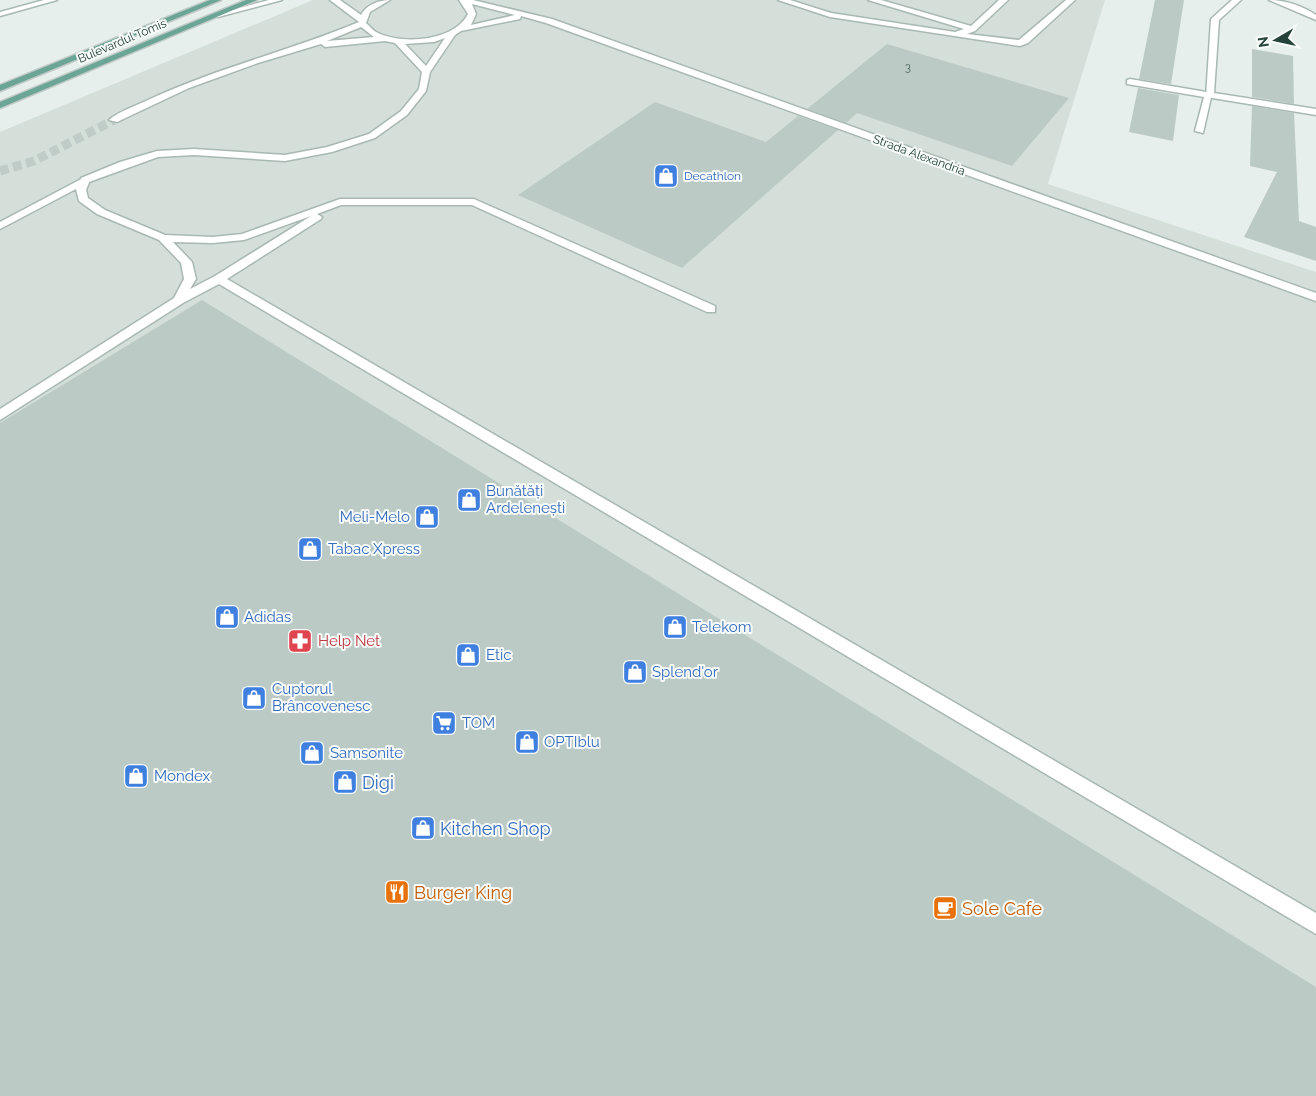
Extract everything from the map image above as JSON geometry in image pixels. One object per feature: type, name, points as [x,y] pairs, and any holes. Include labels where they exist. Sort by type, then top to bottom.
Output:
[{"type":"main road","name":"Bulevardul Tomis","points":[[0,88],[217,0]]},
{"type":"main road","name":"Bulevardul Tomis","points":[[0,105],[253,0]]},
{"type":"street","points":[[0,14],[53,0]]},
{"type":"street","points":[[218,15],[278,0]]},
{"type":"street","points":[[334,0],[342,4],[362,21],[365,30],[384,39],[398,42],[426,40],[452,34],[462,29],[471,22],[474,15],[472,8],[465,1]]},
{"type":"street","points":[[114,120],[186,86],[255,61],[314,44],[362,21],[367,11],[386,0]]},
{"type":"street","points":[[782,0],[830,15],[1020,43],[1025,41],[1071,0]]},
{"type":"street","points":[[872,0],[972,29]]},
{"type":"street","points":[[956,35],[972,29],[1004,0]]},
{"type":"street","points":[[1200,131],[1209,95],[1215,20],[1237,0]]},
{"type":"street","points":[[1273,0],[1308,12],[1316,18]]},
{"type":"street","name":"Strada Alexandria","points":[[465,1],[521,16],[549,21],[1316,298]]},
{"type":"street","points":[[462,29],[521,16]]},
{"type":"street","points":[[0,226],[85,180],[124,164],[157,154],[194,152],[285,158],[329,150],[372,136],[404,113],[423,89],[426,72],[452,34]]},
{"type":"street","points":[[314,44],[384,39]]},
{"type":"street","points":[[398,42],[426,72]]},
{"type":"street","points":[[1130,82],[1316,112]]},
{"type":"street","points":[[85,180],[81,190],[82,199],[102,212],[163,238],[213,240],[244,237],[340,202],[474,202],[711,309]]},
{"type":"street","points":[[0,415],[179,300],[219,279],[340,202]]},
{"type":"street","points":[[163,238],[186,262],[190,279],[179,300]]},
{"type":"street","points":[[219,279],[1316,924]]},
{"type":"shaded area","points":[[313,0],[1105,0],[1048,184],[1316,272],[1316,1096],[0,1096],[0,132]]},
{"type":"building","points":[[1155,0],[1184,0],[1171,84],[1139,79]]},
{"type":"building","points":[[887,44],[1069,98],[1012,166],[857,113],[846,123],[807,109]]},
{"type":"building","points":[[1252,49],[1293,56],[1294,104],[1252,97]]},
{"type":"building","points":[[1138,88],[1179,95],[1173,141],[1129,132]]},
{"type":"building","name":"Decathlon","points":[[655,102],[766,142],[798,116],[838,130],[682,268],[518,195]]},
{"type":"building","points":[[1252,106],[1294,113],[1299,221],[1316,227],[1316,261],[1244,237],[1277,172],[1250,166]]},
{"type":"building","name":"TOM","points":[[202,300],[1316,987],[1316,1096],[0,1096],[0,423]]},
{"type":"tunnel","points":[[0,171],[34,161],[114,120]]},
{"type":"place","name":"Decathlon","points":[[666,176]]},
{"type":"place","name":"Bunătăți Ardelenești","points":[[469,500]]},
{"type":"place","name":"Meli-Melo","points":[[427,517]]},
{"type":"place","name":"Tabac Xpress","points":[[310,549]]},
{"type":"place","name":"Adidas","points":[[227,617]]},
{"type":"place","name":"Telekom","points":[[675,627]]},
{"type":"place","name":"Help Net","points":[[300,641]]},
{"type":"place","name":"Etic","points":[[468,655]]},
{"type":"place","name":"Splend'or","points":[[635,672]]},
{"type":"place","name":"Cuptorul Brâncovenesc","points":[[254,698]]},
{"type":"place","name":"TOM","points":[[444,723]]},
{"type":"place","name":"OPTIblu","points":[[527,742]]},
{"type":"place","name":"Samsonite","points":[[312,753]]},
{"type":"place","name":"Mondex","points":[[136,776]]},
{"type":"place","name":"Digi","points":[[345,782]]},
{"type":"place","name":"Kitchen Shop","points":[[423,828]]},
{"type":"place","name":"Burger King","points":[[397,892]]},
{"type":"place","name":"Sole Cafe","points":[[945,908]]}]
